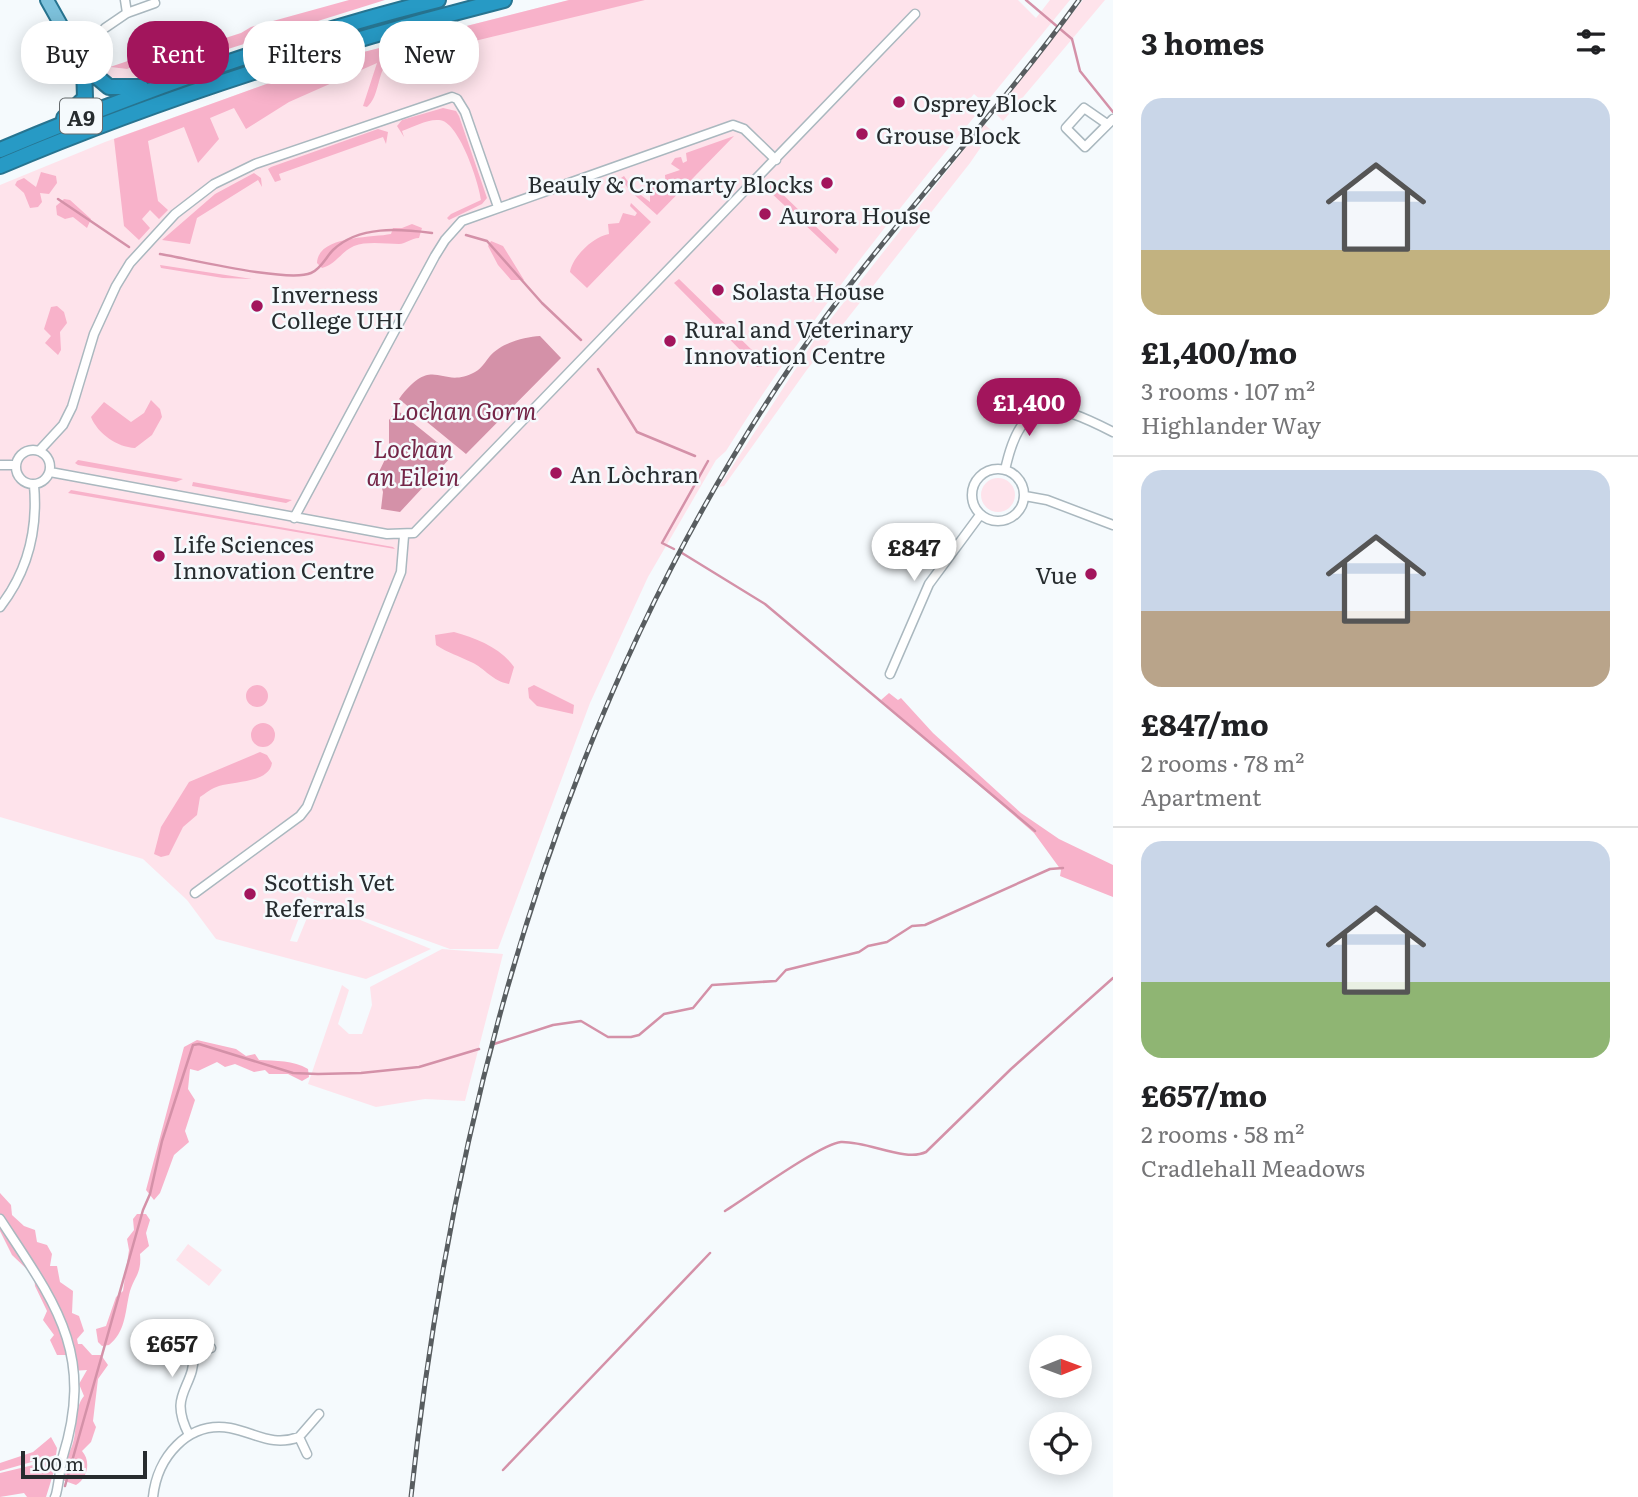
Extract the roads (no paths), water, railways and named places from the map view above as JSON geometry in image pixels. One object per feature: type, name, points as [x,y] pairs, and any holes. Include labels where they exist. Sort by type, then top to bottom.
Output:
[{"type":"highway","name":"A9","points":[[229,62],[312,35],[438,0]]},
{"type":"highway","name":"A9","points":[[0,166],[150,106],[251,70],[382,31],[504,0]]},
{"type":"highway","name":"A9","points":[[45,131],[83,102],[86,84]]},
{"type":"highway","name":"A9","points":[[105,84],[109,87],[130,88],[163,84]]},
{"type":"highway","name":"A9","points":[[0,150],[163,84]]},
{"type":"main road","points":[[47,0],[59,21]]},
{"type":"street","points":[[125,0],[127,13]]},
{"type":"street","points":[[113,23],[127,13],[155,4]]},
{"type":"street","points":[[50,472],[294,518],[404,536],[414,533],[915,14]]},
{"type":"street","points":[[39,451],[47,457],[50,472],[44,481],[34,485],[20,479],[16,465],[24,453],[39,451],[63,425],[72,407],[104,309],[130,263],[175,214],[230,174],[452,97],[462,104],[498,207]]},
{"type":"street","points":[[1084,108],[1110,121],[1085,147],[1066,128],[1084,108]]},
{"type":"street","points":[[294,518],[444,240],[462,221],[733,125],[744,129],[776,160]]},
{"type":"street","points":[[1005,470],[1015,432],[1028,418],[1044,410],[1069,411],[1113,432]]},
{"type":"street","points":[[0,465],[16,465]]},
{"type":"street","points":[[1005,470],[1021,482],[1025,496],[1018,513],[1007,520],[988,520],[980,515],[972,500],[974,483],[984,473],[1005,470]]},
{"type":"street","points":[[0,607],[19,578],[32,540],[34,485]]},
{"type":"street","points":[[1025,496],[1047,500],[1113,525]]},
{"type":"street","points":[[890,674],[929,584],[980,515]]},
{"type":"street","points":[[195,893],[290,824],[307,807],[401,572],[404,536]]},
{"type":"street","points":[[0,1219],[46,1288],[69,1349],[77,1381],[72,1426],[56,1483],[60,1496]]},
{"type":"street","points":[[181,1331],[194,1352],[193,1369],[179,1401],[179,1412],[189,1435]]},
{"type":"street","points":[[194,1352],[211,1348]]},
{"type":"street","points":[[153,1497],[162,1464],[172,1450],[189,1435],[222,1428],[274,1442],[299,1437],[319,1414]]},
{"type":"street","points":[[299,1437],[307,1454]]},
{"type":"water","name":"Lochan Gorm","points":[[540,336],[561,358],[466,454],[399,399],[421,378],[429,375],[463,377],[482,367],[495,351],[506,344]]},
{"type":"water","name":"Lochan an Eilein","points":[[397,410],[453,455],[400,512],[381,509],[383,492],[378,474],[389,451],[389,420]]},
{"type":"waterway","points":[[1026,0],[1072,39],[1080,71],[1113,112]]},
{"type":"waterway","points":[[58,199],[129,247]]},
{"type":"waterway","points":[[160,254],[261,273],[299,275],[315,271],[333,250],[355,236],[393,230],[432,233]]},
{"type":"waterway","points":[[466,235],[487,241],[542,303],[581,340]]},
{"type":"waterway","points":[[598,369],[637,432],[695,456]]},
{"type":"waterway","points":[[674,549],[662,543],[708,461]]},
{"type":"waterway","points":[[682,553],[765,604],[1035,831]]},
{"type":"waterway","points":[[494,1044],[553,1025],[581,1021],[608,1037],[639,1035],[664,1014],[693,1008],[712,985],[776,981],[786,970],[859,952],[868,946],[887,942],[912,926],[925,925],[1050,869],[1063,868]]},
{"type":"waterway","points":[[725,1211],[801,1161],[841,1142],[908,1155],[926,1152],[1011,1069],[1113,978]]},
{"type":"waterway","points":[[65,1486],[143,1210],[150,1194],[162,1141],[193,1045],[199,1044],[293,1073],[318,1074],[419,1067],[479,1049]]},
{"type":"waterway","points":[[503,1470],[710,1253]]},
{"type":"railway","points":[[411,1497],[430,1347],[457,1197],[490,1050],[532,905],[583,763],[643,625],[713,492],[793,363],[862,270],[1009,91],[1079,0]]},
{"type":"place","name":"Osprey Block","points":[[899,102]]},
{"type":"place","name":"Grouse Block","points":[[862,134]]},
{"type":"place","name":"Beauly & Cromarty Blocks","points":[[827,183]]},
{"type":"place","name":"Aurora House","points":[[765,214]]},
{"type":"place","name":"Solasta House","points":[[718,290]]},
{"type":"place","name":"Inverness College UHI","points":[[257,306]]},
{"type":"place","name":"Rural and Veterinary Innovation Centre","points":[[670,341]]},
{"type":"place","name":"An Lòchran","points":[[556,473]]},
{"type":"place","name":"Life Sciences Innovation Centre","points":[[159,556]]},
{"type":"place","name":"Vue","points":[[1091,574]]},
{"type":"place","name":"Scottish Vet Referrals","points":[[250,894]]}]
